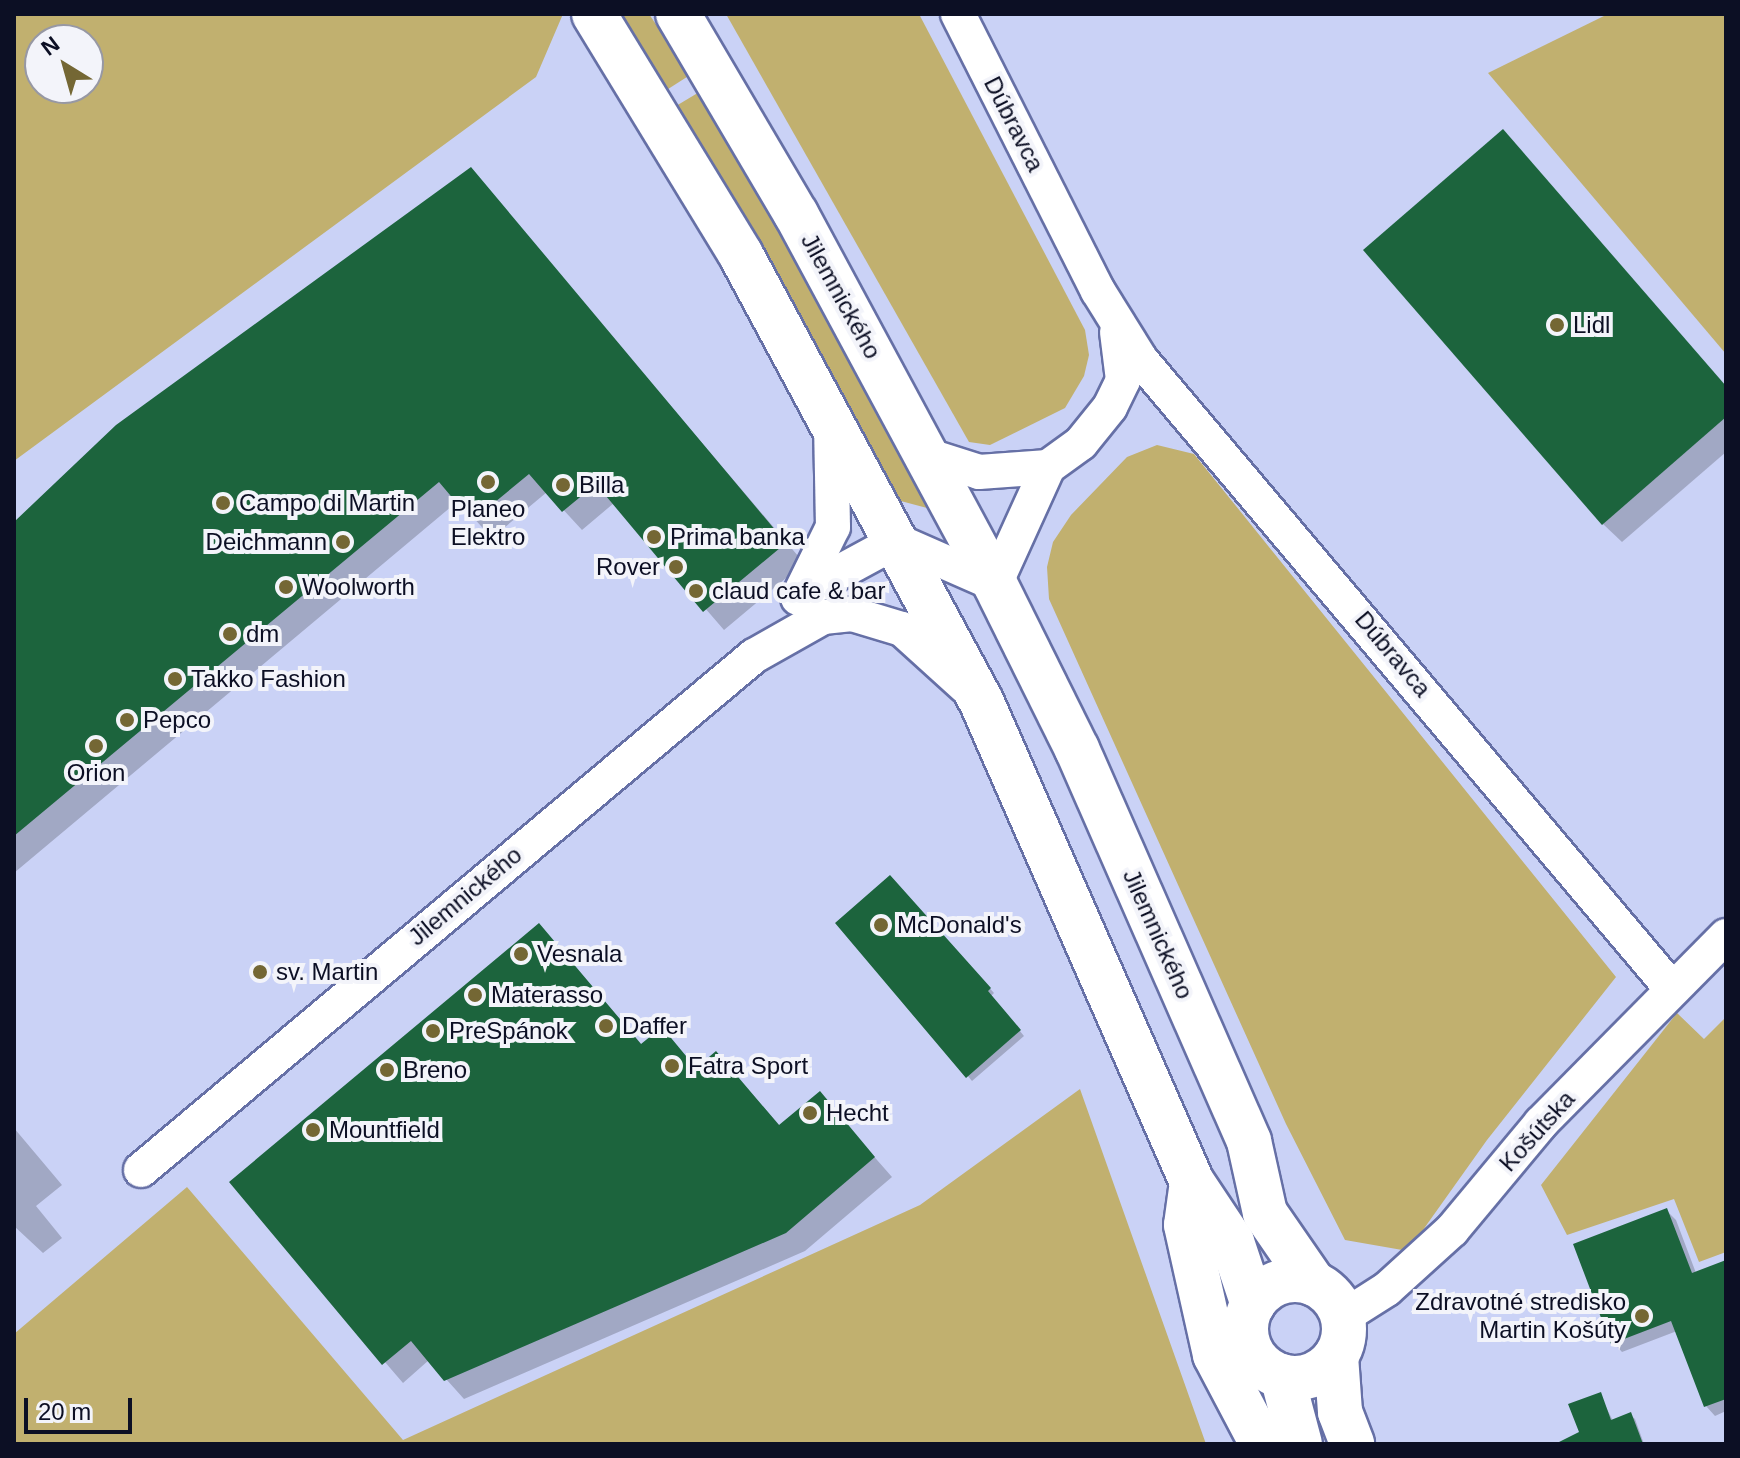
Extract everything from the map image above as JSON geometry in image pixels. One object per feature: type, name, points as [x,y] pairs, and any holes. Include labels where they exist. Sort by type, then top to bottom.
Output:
[{"type":"main road","name":"Jilemnického","points":[[594,14],[830,415],[982,703],[1192,1182],[1232,1242],[1253,1305],[1247,1333],[1252,1352],[1282,1376]]},
{"type":"main road","name":"Jilemnického","points":[[678,14],[929,456],[995,584],[1077,749],[1249,1141],[1265,1213],[1314,1284],[1332,1297],[1340,1336]]},
{"type":"main road","points":[[1192,1182],[1186,1225],[1215,1355],[1262,1444]]},
{"type":"main road","points":[[1253,1305],[1273,1286],[1300,1280],[1314,1284]]},
{"type":"main road","points":[[1300,1444],[1282,1376],[1310,1376],[1340,1336]]},
{"type":"main road","points":[[1340,1336],[1340,1412],[1352,1444]]},
{"type":"street","name":"Dúbravca","points":[[958,14],[1114,320],[1141,360],[1672,989]]},
{"type":"street","name":"Dúbravca","points":[[995,584],[1048,467],[1081,443],[1110,407],[1123,380],[1123,350],[1114,320]]},
{"type":"street","name":"Jilemnického","points":[[754,656],[803,592],[833,527],[830,415]]},
{"type":"street","points":[[929,456],[979,472],[1048,467]]},
{"type":"street","name":"Jilemnického","points":[[803,592],[897,541]]},
{"type":"street","points":[[897,541],[995,584]]},
{"type":"street","name":"Jilemnického","points":[[141,1170],[754,656],[823,617],[852,614],[902,629],[982,703]]},
{"type":"street","name":"Košútska","points":[[1340,1336],[1452,1230],[1541,1123],[1726,936]]},
{"type":"shaded area","points":[[14,14],[563,14],[536,77],[14,461]]},
{"type":"shaded area","points":[[618,14],[649,14],[690,75],[665,91]]},
{"type":"shaded area","points":[[726,14],[919,14],[1085,330],[1089,355],[1084,376],[1065,408],[990,445],[969,442]]},
{"type":"shaded area","points":[[1608,14],[1726,14],[1726,354],[1488,73]]},
{"type":"shaded area","points":[[701,91],[930,505],[927,508],[897,500],[778,279],[676,106]]},
{"type":"shaded area","points":[[1157,445],[1194,454],[1616,977],[1487,1140],[1408,1251],[1345,1240],[1286,1124],[1049,599],[1047,567],[1053,542],[1071,515],[1127,457]]},
{"type":"shaded area","points":[[1677,1013],[1704,1039],[1726,1017],[1726,1252],[1699,1262],[1674,1199],[1567,1235],[1541,1185]]},
{"type":"shaded area","points":[[1080,1089],[1206,1444],[14,1444],[14,1334],[187,1187],[403,1440],[920,1205]]},
{"type":"building","points":[[1503,129],[1726,386],[1726,417],[1602,525],[1363,250]]},
{"type":"building","name":"Campo di Martin","points":[[471,167],[786,543],[703,612],[596,484],[562,512],[529,474],[472,521],[439,482],[14,836],[14,522],[116,425]]},
{"type":"building","points":[[890,875],[991,988],[988,991],[1021,1030],[966,1078],[835,923]]},
{"type":"building","points":[[539,923],[641,1044],[662,1027],[696,1068],[716,1051],[779,1125],[820,1091],[875,1157],[786,1233],[444,1381],[411,1341],[382,1365],[229,1182]]},
{"type":"building","name":"Zdravotné stredisko Martin Košúty","points":[[1667,1208],[1692,1273],[1726,1260],[1726,1399],[1704,1407],[1671,1321],[1611,1344],[1573,1244]]},
{"type":"building","points":[[1601,1392],[1611,1420],[1631,1412],[1643,1444],[1555,1444],[1579,1432],[1568,1404]]},
{"type":"place","name":"Lidl","points":[[1557,325]]},
{"type":"place","name":"Planeo Elektro","points":[[488,482]]},
{"type":"place","name":"Billa","points":[[563,485]]},
{"type":"place","name":"Campo di Martin","points":[[223,503]]},
{"type":"place","name":"Prima banka","points":[[654,537]]},
{"type":"place","name":"Deichmann","points":[[343,542]]},
{"type":"place","name":"Rover","points":[[676,567]]},
{"type":"place","name":"Woolworth","points":[[286,587]]},
{"type":"place","name":"claud cafe & bar","points":[[696,591]]},
{"type":"place","name":"dm","points":[[230,634]]},
{"type":"place","name":"Takko Fashion","points":[[175,679]]},
{"type":"place","name":"Pepco","points":[[127,720]]},
{"type":"place","name":"Orion","points":[[96,746]]},
{"type":"place","name":"McDonald's","points":[[881,925]]},
{"type":"place","name":"Vesnala","points":[[521,954]]},
{"type":"place","name":"sv. Martin","points":[[260,972]]},
{"type":"place","name":"Materasso","points":[[475,995]]},
{"type":"place","name":"Daffer","points":[[606,1026]]},
{"type":"place","name":"PreSpánok","points":[[433,1031]]},
{"type":"place","name":"Fatra Sport","points":[[672,1066]]},
{"type":"place","name":"Breno","points":[[387,1070]]},
{"type":"place","name":"Hecht","points":[[810,1113]]},
{"type":"place","name":"Mountfield","points":[[313,1130]]},
{"type":"place","name":"Zdravotné stredisko Martin Košúty","points":[[1642,1316]]}]
